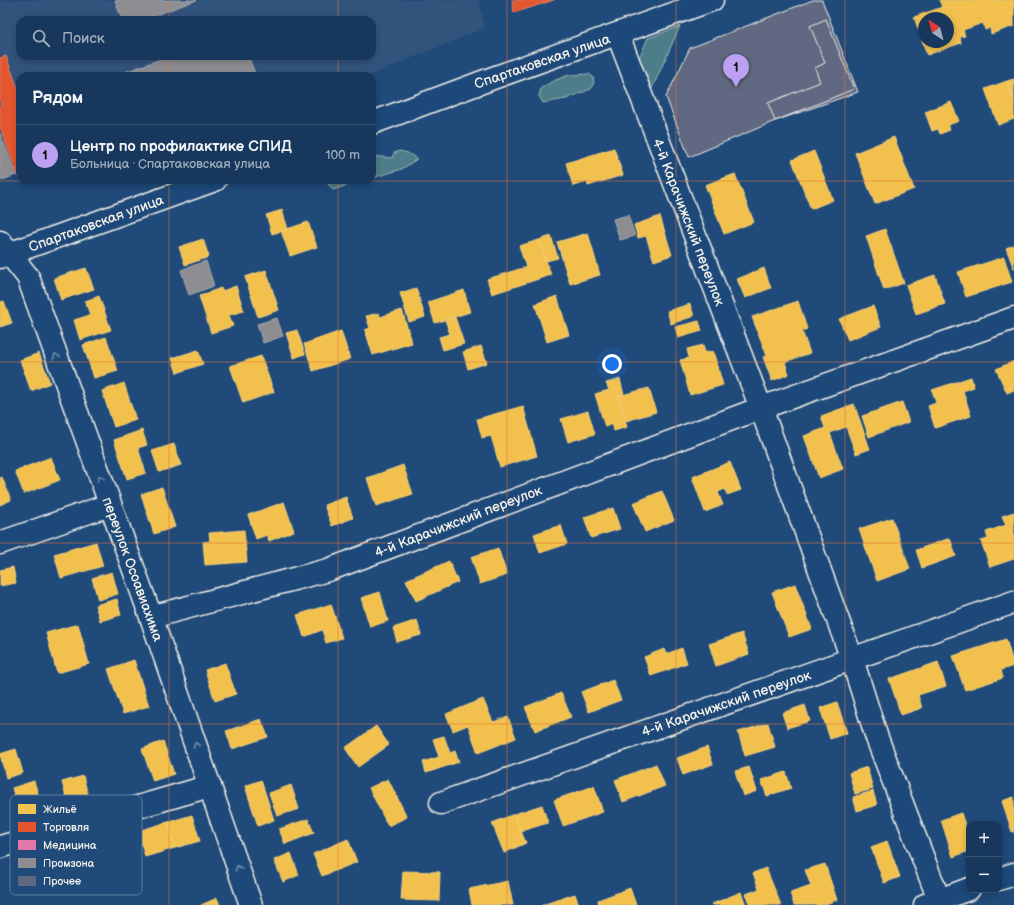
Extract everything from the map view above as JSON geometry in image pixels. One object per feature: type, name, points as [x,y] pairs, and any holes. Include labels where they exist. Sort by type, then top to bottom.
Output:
[{"type":"street","name":"Спартаковская улица","points":[[376,122],[712,0]]},
{"type":"street","name":"4-й Карачижский переулок","points":[[618,35],[761,408],[852,659],[877,738],[935,903],[966,890]]},
{"type":"street","name":"Спартаковская улица","points":[[4,251],[203,184]]},
{"type":"street","name":"переулок Осоавиахима","points":[[4,251],[28,277],[109,505],[151,617],[251,905]]},
{"type":"street","name":"4-й Карачижский переулок","points":[[151,617],[328,570],[761,408],[1014,318]]},
{"type":"street","points":[[0,542],[109,505]]},
{"type":"street","name":"4-й Карачижский переулок","points":[[441,803],[1014,602]]},
{"type":"street","points":[[142,806],[210,786]]},
{"type":"street","points":[[0,847],[10,844]]},
{"type":"street","points":[[1002,878],[1014,874]]},
{"type":"shaded area","points":[[0,0],[479,0],[485,28],[376,73],[16,72],[16,172],[0,129]]},
{"type":"green space","points":[[680,26],[651,91],[639,58],[648,38]]},
{"type":"green space","points":[[589,74],[593,77],[594,82],[591,89],[566,99],[543,103],[539,96],[541,88],[553,81],[569,75]]},
{"type":"green space","points":[[400,151],[408,153],[417,159],[402,169],[376,177],[376,156],[392,158],[394,153]]},
{"type":"green space","points":[[328,184],[352,184],[333,190]]},
{"type":"building: Жильё","points":[[939,0],[1014,0],[1014,26],[991,34],[990,28],[985,30],[983,23],[963,30],[965,36],[960,37],[961,43],[954,45],[954,12],[928,12],[942,7]]},
{"type":"building: Жильё","points":[[918,16],[918,29],[914,17]]},
{"type":"building: Жильё","points":[[925,48],[947,48],[927,55]]},
{"type":"building: Жильё","points":[[1014,79],[1014,101],[1007,81]]},
{"type":"building: Жильё","points":[[1007,81],[1014,101],[1014,119],[998,125],[985,89]]},
{"type":"building: Жильё","points":[[951,102],[959,121],[948,125],[950,130],[940,134],[938,129],[932,131],[925,112]]},
{"type":"building: Жильё","points":[[894,137],[914,189],[875,204],[855,153]]},
{"type":"building: Жильё","points":[[614,148],[623,175],[588,186],[587,182],[573,186],[566,163]]},
{"type":"building: Жильё","points":[[814,151],[833,200],[811,209],[792,160]]},
{"type":"building: Жильё","points":[[735,174],[754,222],[724,234],[705,185]]},
{"type":"building: Жильё","points":[[282,210],[288,229],[272,234],[266,215]]},
{"type":"building: Жильё","points":[[660,216],[672,255],[654,261],[646,236],[638,238],[634,225]]},
{"type":"building: Жильё","points":[[308,222],[317,247],[290,256],[281,231]]},
{"type":"building: Жильё","points":[[885,229],[904,283],[884,290],[866,236]]},
{"type":"building: Жильё","points":[[588,233],[600,275],[570,284],[557,242]]},
{"type":"building: Жильё","points":[[551,236],[558,258],[546,261],[539,240]]},
{"type":"building: Жильё","points":[[203,239],[209,257],[185,265],[179,247]]},
{"type":"building: Жильё","points":[[539,240],[551,275],[492,294],[487,279],[526,267],[519,246]]},
{"type":"building: Жильё","points":[[1014,245],[1014,269],[1006,248]]},
{"type":"building: Жильё","points":[[1004,257],[1012,282],[966,297],[958,272]]},
{"type":"building: Жильё","points":[[86,268],[94,289],[61,300],[54,278]]},
{"type":"building: Жильё","points":[[764,268],[771,288],[745,298],[737,279]]},
{"type":"building: Жильё","points":[[266,270],[279,310],[258,317],[245,277]]},
{"type":"building: Жильё","points":[[935,275],[945,304],[916,314],[906,285]]},
{"type":"building: Жильё","points":[[236,286],[244,311],[229,315],[233,326],[211,333],[199,296],[221,288],[222,291]]},
{"type":"building: Жильё","points":[[416,288],[425,317],[409,322],[400,293]]},
{"type":"building: Жильё","points":[[464,290],[470,312],[435,323],[428,302]]},
{"type":"building: Жильё","points":[[99,296],[111,330],[80,340],[74,320],[90,315],[85,301]]},
{"type":"building: Жильё","points":[[557,296],[569,335],[547,342],[535,304]]},
{"type":"building: Жильё","points":[[4,301],[12,323],[0,327],[0,302]]},
{"type":"building: Жильё","points":[[798,301],[807,329],[802,331],[810,353],[785,362],[789,374],[772,381],[763,357],[767,356],[752,317]]},
{"type":"building: Жильё","points":[[690,304],[694,316],[671,324],[667,311]]},
{"type":"building: Жильё","points":[[873,306],[881,327],[848,340],[839,319]]},
{"type":"building: Жильё","points":[[402,310],[412,343],[373,355],[365,330],[370,328],[366,316],[379,313],[380,317]]},
{"type":"building: Жильё","points":[[455,317],[464,344],[443,350],[439,337],[450,334],[445,320]]},
{"type":"building: Жильё","points":[[699,321],[702,331],[678,338],[675,327]]},
{"type":"building: Жильё","points":[[297,330],[305,354],[294,358],[286,333]]},
{"type":"building: Жильё","points":[[341,331],[350,359],[313,371],[304,344]]},
{"type":"building: Жильё","points":[[106,337],[118,371],[94,378],[83,345]]},
{"type":"building: Жильё","points":[[703,345],[705,353],[713,351],[723,385],[690,395],[680,360],[689,358],[687,349]]},
{"type":"building: Жильё","points":[[481,346],[487,363],[468,369],[463,352]]},
{"type":"building: Жильё","points":[[198,350],[203,364],[177,373],[172,358]]},
{"type":"building: Жильё","points":[[39,353],[50,383],[31,391],[20,360]]},
{"type":"building: Жильё","points":[[261,356],[274,392],[243,403],[230,366]]},
{"type":"building: Жильё","points":[[1014,361],[1014,390],[1007,393],[996,369]]},
{"type":"building: Жильё","points":[[971,377],[974,387],[963,391],[971,416],[935,428],[928,406],[936,403],[932,390]]},
{"type":"building: Жильё","points":[[620,379],[624,395],[618,396],[627,427],[614,431],[612,424],[605,427],[595,394],[609,390],[606,383]]},
{"type":"building: Жильё","points":[[124,383],[136,420],[114,427],[102,391]]},
{"type":"building: Жильё","points":[[649,388],[656,412],[626,421],[618,396]]},
{"type":"building: Жильё","points":[[902,402],[909,422],[869,437],[862,416]]},
{"type":"building: Жильё","points":[[854,404],[870,449],[856,454],[846,427],[830,433],[843,469],[819,478],[804,436],[825,428],[821,416]]},
{"type":"building: Жильё","points":[[523,406],[537,456],[500,467],[491,436],[482,438],[477,419]]},
{"type":"building: Жильё","points":[[588,411],[595,434],[568,442],[561,419]]},
{"type":"building: Жильё","points":[[142,430],[147,445],[138,448],[146,473],[127,479],[114,440]]},
{"type":"building: Жильё","points":[[174,444],[181,465],[159,472],[152,451]]},
{"type":"building: Жильё","points":[[51,457],[60,480],[24,494],[15,471]]},
{"type":"building: Жильё","points":[[730,462],[741,490],[727,495],[725,489],[718,492],[723,505],[705,512],[692,477]]},
{"type":"building: Жильё","points":[[403,465],[413,494],[376,506],[367,478]]},
{"type":"building: Жильё","points":[[2,477],[11,500],[0,505],[0,478]]},
{"type":"building: Жильё","points":[[162,487],[175,527],[154,534],[141,494]]},
{"type":"building: Жильё","points":[[662,491],[674,520],[645,532],[633,503]]},
{"type":"building: Жильё","points":[[346,497],[353,518],[332,526],[324,505]]},
{"type":"building: Жильё","points":[[284,502],[294,531],[269,541],[267,535],[256,539],[248,515]]},
{"type":"building: Жильё","points":[[613,508],[620,529],[591,538],[584,517]]},
{"type":"building: Жильё","points":[[1014,512],[1014,559],[990,567],[981,541],[988,539],[986,532],[1006,525],[1002,516]]},
{"type":"building: Жильё","points":[[892,518],[910,569],[877,581],[859,529]]},
{"type":"building: Жильё","points":[[561,525],[567,544],[540,553],[534,534]]},
{"type":"building: Жильё","points":[[244,530],[247,562],[205,565],[203,542],[210,541],[209,533]]},
{"type":"building: Жильё","points":[[950,538],[956,556],[922,568],[916,550]]},
{"type":"building: Жильё","points":[[96,542],[103,566],[61,578],[54,554]]},
{"type":"building: Жильё","points":[[498,548],[507,575],[480,584],[471,557]]},
{"type":"building: Жильё","points":[[449,561],[458,582],[416,601],[406,580]]},
{"type":"building: Жильё","points":[[13,567],[16,583],[0,586],[0,570]]},
{"type":"building: Жильё","points":[[112,572],[118,594],[98,600],[92,578]]},
{"type":"building: Жильё","points":[[795,584],[812,629],[789,637],[772,592]]},
{"type":"building: Жильё","points":[[380,592],[388,621],[370,627],[361,598]]},
{"type":"building: Жильё","points":[[117,599],[121,615],[100,621],[95,605]]},
{"type":"building: Жильё","points":[[331,604],[342,638],[326,643],[322,630],[304,637],[297,615]]},
{"type":"building: Жильё","points":[[417,620],[421,635],[397,642],[393,628]]},
{"type":"building: Жильё","points":[[78,624],[89,664],[57,673],[46,633]]},
{"type":"building: Жильё","points":[[742,633],[749,654],[716,666],[709,644]]},
{"type":"building: Жильё","points":[[1006,639],[1014,666],[1001,670],[1003,678],[965,690],[953,656]]},
{"type":"building: Жильё","points":[[682,648],[687,663],[651,676],[644,657],[664,649],[666,654]]},
{"type":"building: Жильё","points":[[134,660],[149,706],[123,714],[108,669]]},
{"type":"building: Жильё","points":[[938,662],[946,686],[918,695],[922,708],[901,715],[889,679]]},
{"type":"building: Жильё","points":[[225,663],[236,694],[215,701],[205,670]]},
{"type":"building: Жильё","points":[[613,680],[621,700],[589,712],[581,692]]},
{"type":"building: Жильё","points":[[561,693],[571,717],[535,731],[525,707]]},
{"type":"building: Жильё","points":[[483,699],[493,722],[508,717],[516,738],[478,753],[468,725],[453,731],[446,714]]},
{"type":"building: Жильё","points":[[837,702],[847,733],[830,739],[820,708]]},
{"type":"building: Жильё","points":[[805,705],[810,721],[787,728],[782,713]]},
{"type":"building: Жильё","points":[[261,719],[268,737],[232,749],[226,731]]},
{"type":"building: Жильё","points":[[768,723],[775,747],[745,756],[738,732]]},
{"type":"building: Жильё","points":[[376,726],[389,745],[358,767],[345,748]]},
{"type":"building: Жильё","points":[[444,736],[450,753],[455,751],[459,762],[426,773],[423,762],[439,757],[433,739]]},
{"type":"building: Жильё","points":[[163,741],[174,774],[153,781],[142,749]]},
{"type":"building: Жильё","points":[[707,747],[713,764],[683,775],[677,758]]},
{"type":"building: Жильё","points":[[16,749],[23,773],[6,778],[0,754]]},
{"type":"building: Жильё","points":[[656,764],[665,786],[623,802],[615,780]]},
{"type":"building: Жильё","points":[[749,767],[757,791],[743,796],[735,771]]},
{"type":"building: Жильё","points":[[867,767],[873,789],[855,794],[849,773]]},
{"type":"building: Жильё","points":[[786,772],[791,788],[767,796],[761,780]]},
{"type":"building: Жильё","points":[[83,776],[88,795],[66,795],[62,782]]},
{"type":"building: Жильё","points":[[388,779],[407,817],[388,826],[369,788]]},
{"type":"building: Жильё","points":[[261,780],[274,820],[258,826],[245,786]]},
{"type":"building: Жильё","points":[[34,781],[38,795],[14,795],[12,788]]},
{"type":"building: Жильё","points":[[291,785],[299,809],[277,816],[269,793]]},
{"type":"building: Жильё","points":[[594,786],[603,812],[563,826],[554,800]]},
{"type":"building: Жильё","points":[[873,791],[877,805],[857,811],[853,797]]},
{"type":"building: Жильё","points":[[1014,797],[1014,832],[1012,832],[1002,801]]},
{"type":"building: Жильё","points":[[542,805],[548,823],[521,831],[514,814]]},
{"type":"building: Жильё","points":[[961,813],[966,828],[966,852],[953,857],[941,820]]},
{"type":"building: Жильё","points":[[514,814],[526,843],[504,853],[492,823]]},
{"type":"building: Жильё","points":[[192,815],[200,841],[175,848],[168,822]]},
{"type":"building: Жильё","points":[[308,819],[314,833],[285,844],[279,829]]},
{"type":"building: Жильё","points":[[168,822],[175,848],[145,857],[142,846],[142,830]]},
{"type":"building: Жильё","points":[[348,839],[357,862],[322,876],[313,854]]},
{"type":"building: Жильё","points":[[887,841],[900,877],[884,883],[871,847]]},
{"type":"building: Жильё","points":[[291,853],[299,875],[283,882],[274,860]]},
{"type":"building: Жильё","points":[[825,864],[837,900],[822,905],[794,905],[790,893],[811,886],[805,870]]},
{"type":"building: Жильё","points":[[766,868],[781,905],[750,905],[746,894],[759,889],[753,873]]},
{"type":"building: Жильё","points":[[403,871],[440,872],[439,901],[401,900]]},
{"type":"building: Жильё","points":[[508,881],[513,905],[472,905],[469,889]]},
{"type":"building: Жильё","points":[[630,888],[636,905],[599,905],[598,900]]},
{"type":"building: Жильё","points":[[741,892],[746,905],[712,904]]},
{"type":"building: Жильё","points":[[575,894],[579,905],[542,905]]},
{"type":"building: Жильё","points":[[217,898],[220,905],[201,905]]},
{"type":"building: Торговля","points":[[512,0],[554,0],[514,13]]},
{"type":"building: Торговля","points":[[6,56],[16,83],[16,171],[0,127],[0,58]]},
{"type":"building: Медицина","points":[[768,44],[783,82],[735,101],[744,125],[721,134],[709,103],[690,111],[686,100],[705,93],[696,72]]},
{"type":"building: Промзона","points":[[115,0],[197,0],[153,16],[121,16]]},
{"type":"building: Промзона","points":[[158,60],[250,60],[254,72],[125,72]]},
{"type":"building: Промзона","points":[[0,133],[16,175],[0,181]]},
{"type":"building: Промзона","points":[[628,215],[635,236],[620,240],[613,219]]},
{"type":"building: Промзона","points":[[206,261],[214,286],[189,295],[181,270]]},
{"type":"building: Промзона","points":[[277,318],[283,336],[263,343],[257,324]]},
{"type":"building: Прочее","points":[[813,0],[822,0],[858,92],[775,121],[689,157],[666,97],[690,48]]},
{"type":"building: Прочее","points":[[826,19],[854,89],[775,121],[768,103],[820,82],[815,68],[825,63],[810,26]]},
{"type":"place","name":"Центр по профилактике СПИД","points":[[736,87]]}]
